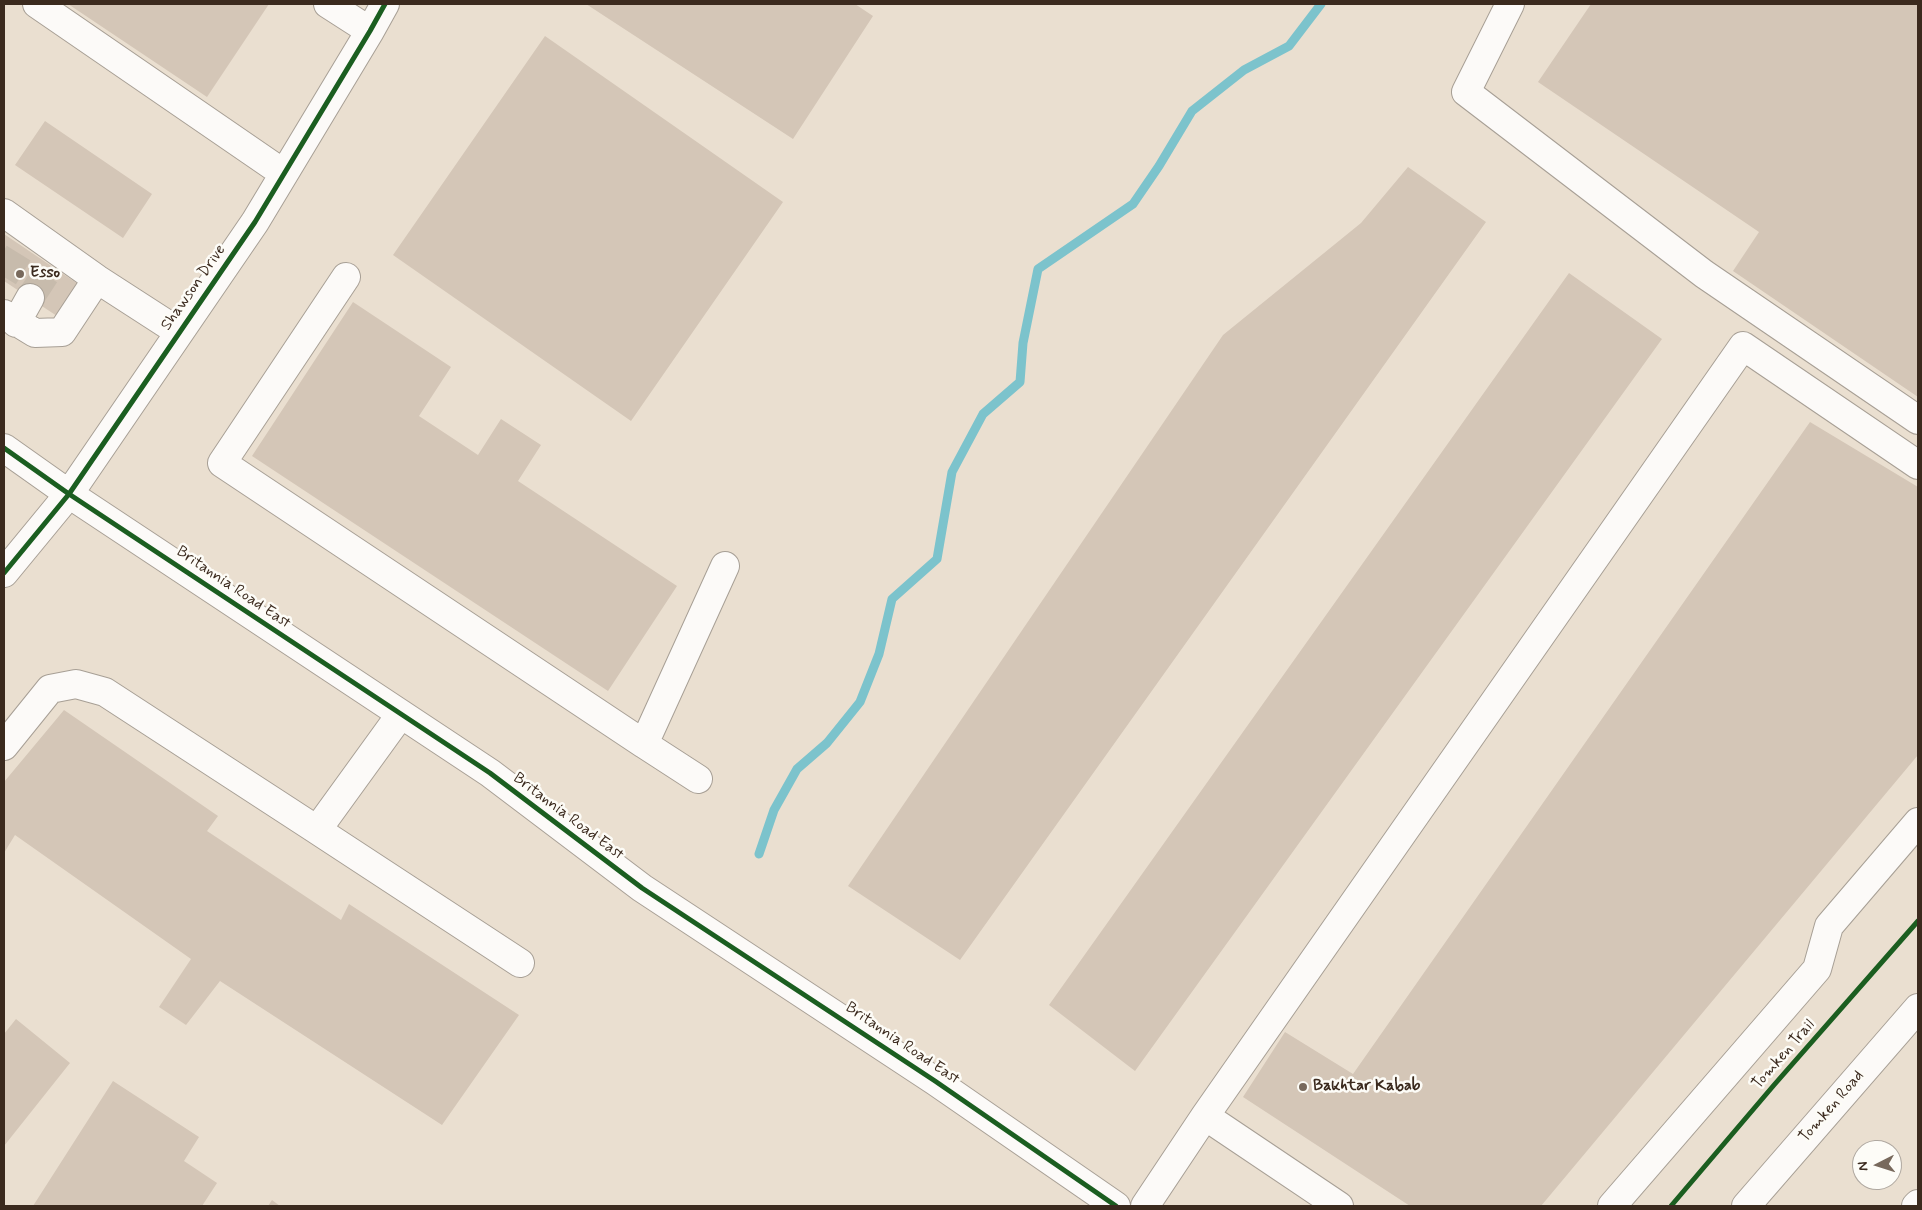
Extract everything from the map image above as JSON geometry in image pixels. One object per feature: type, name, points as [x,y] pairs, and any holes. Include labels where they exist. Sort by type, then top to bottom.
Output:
[{"type":"street","points":[[37,4],[283,173]]},
{"type":"street","points":[[328,4],[370,31]]},
{"type":"street","name":"Shawson Drive","points":[[4,573],[69,494],[254,222],[370,31],[384,4]]},
{"type":"street","points":[[1510,4],[1466,92],[1704,274],[1918,420]]},
{"type":"street","points":[[4,213],[27,239],[54,258],[97,279],[179,332]]},
{"type":"street","points":[[346,277],[222,463],[698,779]]},
{"type":"street","points":[[30,298],[10,318],[35,333],[62,332],[97,279]]},
{"type":"street","points":[[1145,1206],[1205,1116],[1743,346],[1918,465]]},
{"type":"street","name":"Britannia Road East","points":[[4,448],[69,494],[490,773],[642,888],[935,1081],[1116,1206]]},
{"type":"street","points":[[644,744],[724,566]]},
{"type":"street","points":[[4,746],[50,689],[76,684],[105,692],[520,964]]},
{"type":"street","points":[[317,830],[401,714]]},
{"type":"street","points":[[1612,1206],[1817,969],[1829,926],[1918,822]]},
{"type":"street","name":"Tomken Road","points":[[1746,1206],[1918,1008]]},
{"type":"street","points":[[1205,1116],[1339,1206]]},
{"type":"building","points":[[68,4],[269,4],[207,97]]},
{"type":"building","points":[[586,4],[855,4],[873,16],[793,139]]},
{"type":"building","points":[[1591,4],[1918,4],[1918,397],[1733,271],[1759,232],[1538,82]]},
{"type":"building","points":[[545,36],[783,202],[631,421],[393,255]]},
{"type":"building","points":[[45,121],[152,194],[123,238],[15,165]]},
{"type":"building","points":[[1408,167],[1486,222],[960,960],[848,886],[1223,335],[1361,223]]},
{"type":"building","points":[[4,234],[84,288],[63,320],[4,281]]},
{"type":"building","points":[[1569,273],[1662,339],[1135,1071],[1049,1005]]},
{"type":"building","points":[[353,302],[451,367],[419,416],[478,455],[501,419],[541,445],[518,481],[677,586],[608,691],[252,456]]},
{"type":"building","points":[[1810,422],[1918,487],[1918,755],[1541,1206],[1410,1206],[1243,1097],[1285,1032],[1353,1074]]},
{"type":"building","points":[[64,710],[218,816],[207,831],[341,920],[349,904],[519,1015],[442,1125],[220,981],[186,1025],[159,1007],[191,959],[15,835],[4,853],[4,782]]},
{"type":"building","points":[[16,1019],[70,1063],[4,1146],[4,1034]]},
{"type":"building","points":[[113,1081],[199,1137],[184,1161],[217,1183],[202,1206],[33,1206]]},
{"type":"building","points":[[272,1200],[280,1206],[268,1206]]},
{"type":"waterway","points":[[759,854],[774,810],[797,769],[827,743],[860,702],[879,654],[892,599],[937,559],[952,472],[983,414],[1020,382],[1023,343],[1038,269],[1133,204],[1159,166],[1192,111],[1244,70],[1289,46],[1321,4]]},
{"type":"tunnel","points":[[4,277],[23,246]]},
{"type":"tunnel","points":[[30,298],[51,266]]},
{"type":"cycle path","points":[[4,573],[69,494],[255,222],[385,4]]},
{"type":"cycle path","points":[[4,448],[69,494],[490,773],[642,888],[935,1081],[1116,1206]]},
{"type":"cycle path","name":"Tomken Trail","points":[[1671,1206],[1918,921]]},
{"type":"place","name":"Esso","points":[[20,274]]},
{"type":"place","name":"Bakhtar Kabab","points":[[1303,1087]]}]
